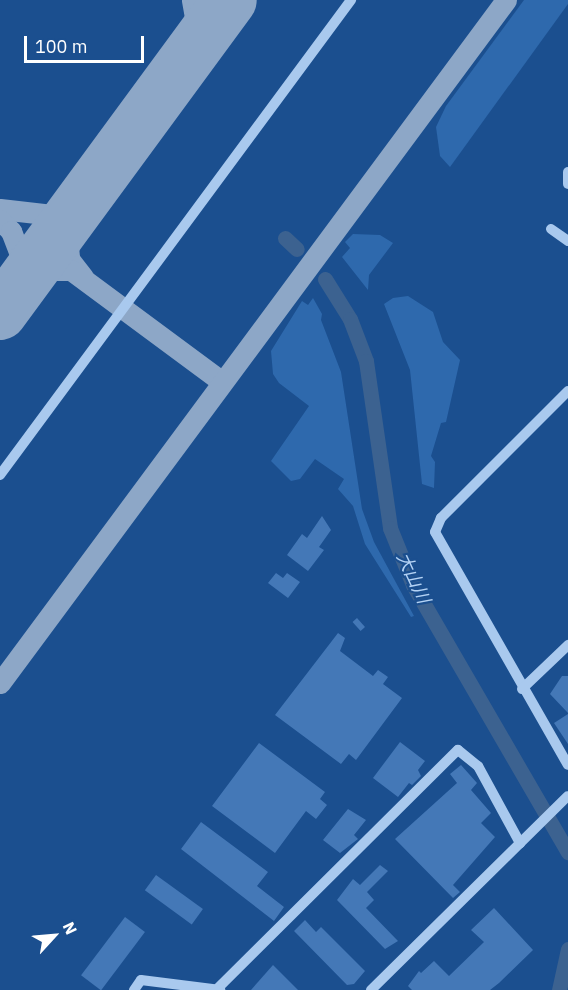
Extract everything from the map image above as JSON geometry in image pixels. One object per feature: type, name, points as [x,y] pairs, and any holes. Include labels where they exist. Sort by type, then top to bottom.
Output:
[{"type":"lane","points":[[0,475],[351,0]]},
{"type":"lane","points":[[568,172],[568,184]]},
{"type":"lane","points":[[551,229],[568,241]]},
{"type":"lane","points":[[568,391],[435,528],[436,538],[568,765]]},
{"type":"lane","points":[[522,689],[568,645]]},
{"type":"lane","points":[[134,990],[141,980],[219,989],[458,750],[478,766],[520,843]]},
{"type":"lane","points":[[372,990],[568,796]]},
{"type":"shaded area","points":[[524,0],[568,0],[568,4],[450,167],[440,156],[436,127],[446,106]]},
{"type":"shaded area","points":[[353,234],[380,235],[393,243],[369,275],[368,290],[342,257],[350,248],[345,242]]},
{"type":"shaded area","points":[[408,296],[433,312],[443,342],[460,360],[446,422],[441,423],[431,456],[435,462],[434,488],[422,484],[410,370],[384,304],[393,298]]},
{"type":"shaded area","points":[[313,298],[322,314],[321,320],[341,372],[362,509],[374,542],[414,616],[411,617],[365,544],[353,506],[338,489],[344,479],[315,459],[300,479],[291,481],[271,461],[309,406],[279,383],[273,374],[271,351],[302,301],[308,305]]},
{"type":"building","points":[[322,516],[331,530],[319,547],[324,550],[308,571],[287,555],[302,534],[307,538]]},
{"type":"building","points":[[276,573],[283,578],[287,573],[300,582],[288,598],[268,583]]},
{"type":"building","points":[[357,618],[365,627],[361,631],[353,622]]},
{"type":"building","points":[[338,633],[345,638],[340,651],[373,676],[378,670],[388,677],[383,684],[402,698],[356,760],[349,754],[341,764],[275,715]]},
{"type":"building","points":[[562,676],[568,676],[568,713],[550,694]]},
{"type":"building","points":[[568,714],[568,744],[554,723]]},
{"type":"building","points":[[400,742],[425,761],[418,770],[421,776],[412,785],[409,783],[398,797],[373,778]]},
{"type":"building","points":[[259,743],[325,792],[320,799],[327,805],[316,819],[306,811],[275,853],[212,806]]},
{"type":"building","points":[[461,765],[477,783],[471,790],[491,813],[481,823],[495,837],[453,885],[460,892],[453,898],[395,839],[457,783],[450,774]]},
{"type":"building","points":[[348,809],[366,820],[354,835],[358,839],[340,853],[323,840]]},
{"type":"building","points":[[201,822],[268,872],[257,886],[284,907],[274,921],[181,849]]},
{"type":"building","points":[[380,865],[388,871],[367,892],[374,900],[366,908],[398,941],[385,949],[337,900],[353,879],[360,885]]},
{"type":"building","points":[[156,875],[203,909],[192,924],[145,890]]},
{"type":"building","points":[[494,908],[533,950],[499,983],[490,990],[412,990],[408,986],[419,971],[421,973],[434,961],[449,976],[484,942],[471,930]]},
{"type":"building","points":[[125,917],[145,932],[101,990],[81,975]]},
{"type":"building","points":[[305,920],[316,932],[321,927],[365,971],[354,984],[347,985],[294,931]]},
{"type":"building","points":[[273,965],[298,990],[251,990]]},
{"type":"waterway","name":"大山川","points":[[285,238],[297,249]]},
{"type":"waterway","name":"大山川","points":[[325,279],[350,319],[366,361],[390,528],[413,585],[568,852]]},
{"type":"waterway","points":[[559,990],[568,949]]},
{"type":"taxiway","points":[[190,54],[196,23],[192,0]]},
{"type":"taxiway","points":[[0,683],[506,0]]},
{"type":"taxiway","points":[[0,209],[70,217]]},
{"type":"taxiway","points":[[0,220],[11,231],[20,254],[13,297]]},
{"type":"taxiway","points":[[66,223],[69,259],[83,277]]},
{"type":"taxiway","points":[[25,281],[51,270],[71,270],[221,381]]},
{"type":"runway","points":[[0,313],[230,0]]}]
